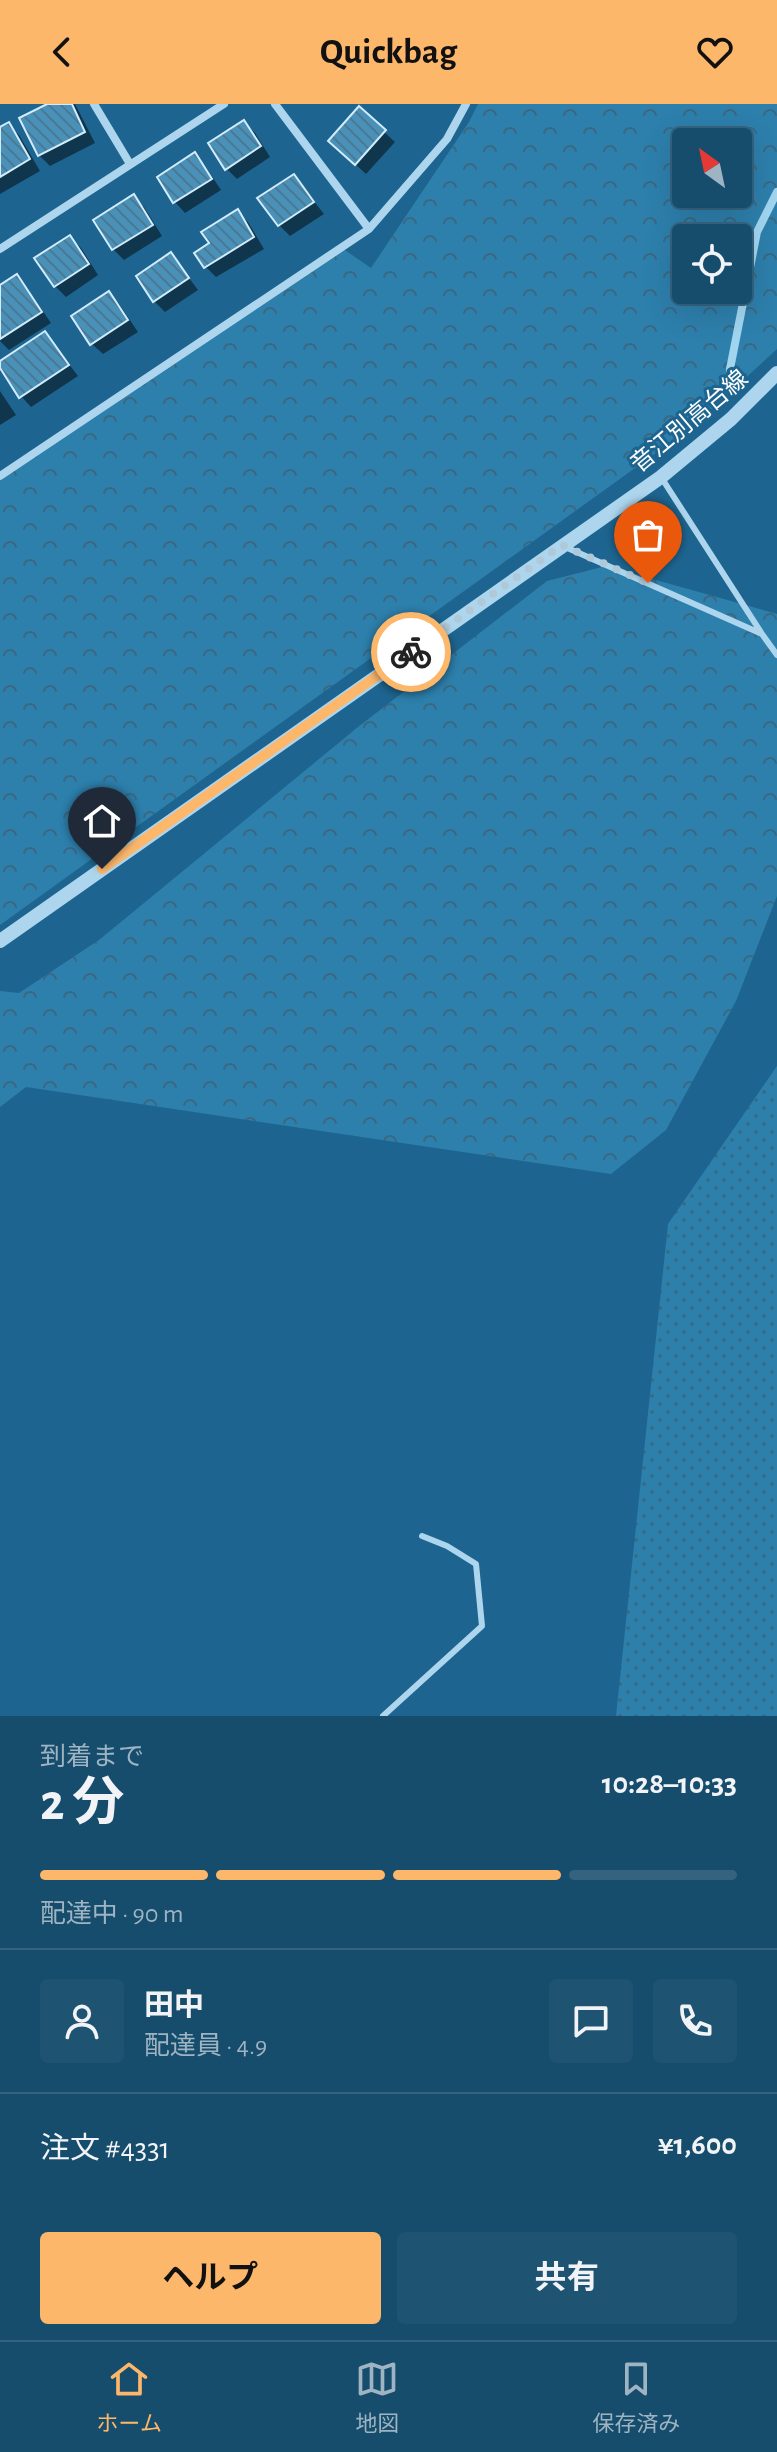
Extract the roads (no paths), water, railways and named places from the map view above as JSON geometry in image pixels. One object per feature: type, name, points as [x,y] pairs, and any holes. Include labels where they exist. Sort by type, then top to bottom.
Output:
[{"type":"street","points":[[94,104],[130,164]]},
{"type":"street","points":[[0,249],[224,104]]},
{"type":"street","points":[[275,104],[369,229]]},
{"type":"street","points":[[0,476],[369,229],[447,139],[466,104]]},
{"type":"street","name":"音江別高台線","points":[[0,941],[661,477],[731,419],[777,373]]},
{"type":"lane","points":[[661,477],[777,655]]},
{"type":"lane","points":[[562,545],[762,634]]},
{"type":"lane","points":[[383,1716],[482,1626],[476,1564],[447,1546],[422,1536]]},
{"type":"waterway","points":[[730,369],[757,232],[777,192]]}]
